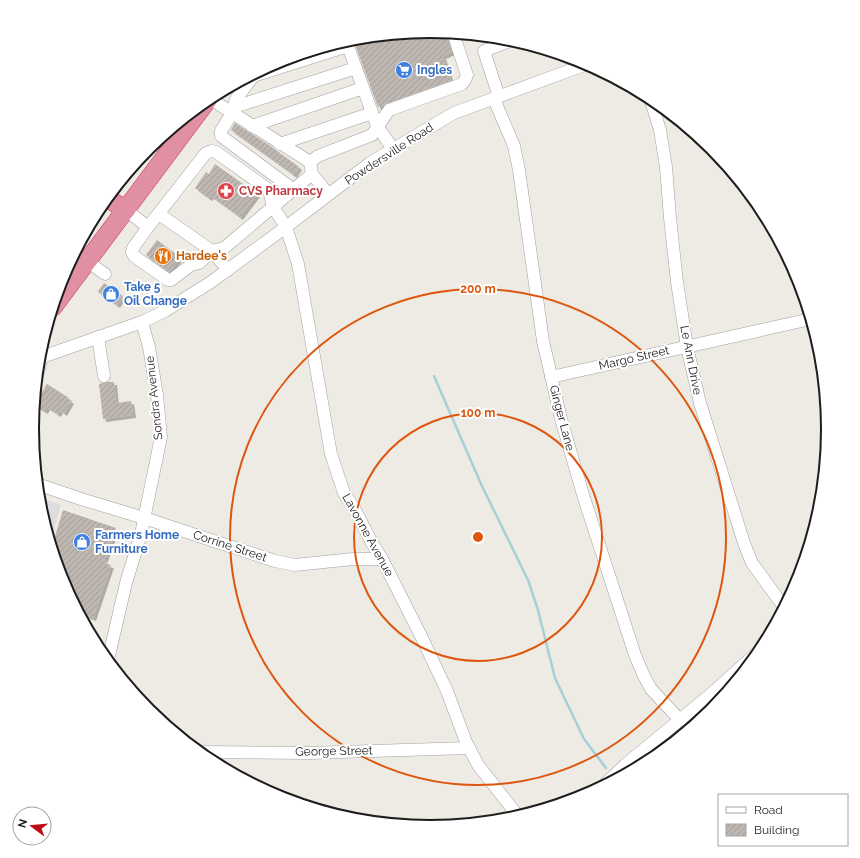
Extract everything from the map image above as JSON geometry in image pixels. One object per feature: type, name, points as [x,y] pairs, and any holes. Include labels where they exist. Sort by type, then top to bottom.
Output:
[{"type":"highway","points":[[68,281],[82,256],[126,210],[195,117]]},
{"type":"highway","points":[[113,201],[126,210]]},
{"type":"street","points":[[228,270],[212,251],[159,214],[133,248],[132,252],[134,256],[166,279],[171,280],[191,265],[199,263],[212,251],[224,248],[294,190],[311,168],[318,156],[372,135],[389,110],[462,84],[467,75],[454,39]]},
{"type":"street","name":"Ginger Lane","points":[[500,45],[484,51],[496,98],[514,146],[518,162],[543,341],[561,419],[584,498],[635,655],[651,689],[680,720]]},
{"type":"street","points":[[348,47],[377,126],[393,149]]},
{"type":"street","name":"Powdersville Road","points":[[47,353],[142,322],[165,311],[228,270],[370,163],[393,149],[454,114],[578,67]]},
{"type":"street","points":[[233,110],[356,68]]},
{"type":"street","points":[[248,83],[236,99],[233,110],[221,131],[221,136],[294,190]]},
{"type":"street","points":[[252,126],[363,88]]},
{"type":"street","points":[[217,102],[233,110],[252,126],[280,144],[311,168],[328,194]]},
{"type":"street","name":"Le Ann Drive","points":[[653,108],[663,145],[677,282],[687,347],[700,403],[744,543],[752,563],[781,603]]},
{"type":"street","points":[[280,144],[372,113]]},
{"type":"street","name":"Lavonne Avenue","points":[[159,214],[206,153],[211,151],[216,152],[269,190],[273,207],[286,227],[298,264],[331,454],[344,492],[382,559],[422,638],[447,691],[469,748],[478,765],[514,810]]},
{"type":"street","points":[[126,210],[148,227]]},
{"type":"street","points":[[82,256],[104,274]]},
{"type":"street","name":"Margo Street","points":[[551,377],[806,321]]},
{"type":"street","name":"Sondra Avenue","points":[[110,653],[126,583],[144,518],[161,437],[157,395],[149,347],[142,322]]},
{"type":"street","points":[[98,337],[104,376]]},
{"type":"street","name":"Corrine Street","points":[[43,486],[275,561],[295,565],[382,559]]},
{"type":"street","points":[[619,771],[737,670]]},
{"type":"street","name":"George Street","points":[[210,752],[308,752],[469,748]]},
{"type":"shaded area","points":[[46,500],[61,505],[53,533]]},
{"type":"building","name":"Ingles","points":[[404,39],[447,39],[452,52],[443,56],[451,80],[378,107],[355,46],[379,41]]},
{"type":"building","points":[[235,123],[299,167],[294,175],[231,130]]},
{"type":"building","name":"CVS Pharmacy","points":[[215,164],[257,194],[240,217],[211,196],[209,198],[195,188],[206,172],[209,174]]},
{"type":"building","name":"Hardee's","points":[[157,240],[180,257],[169,272],[146,255]]},
{"type":"building","name":"Take 5 Oil Change","points":[[104,283],[123,296],[117,305],[98,292]]},
{"type":"building","points":[[114,382],[116,403],[131,401],[133,415],[103,419],[99,384]]},
{"type":"building","points":[[47,384],[69,398],[68,399],[71,401],[64,413],[60,410],[58,414],[47,407],[45,411],[40,408],[41,394]]},
{"type":"building","name":"Farmers Home Furniture","points":[[63,510],[116,528],[104,561],[107,562],[106,564],[111,565],[93,618],[86,616],[79,602],[55,538]]},
{"type":"waterway","points":[[434,376],[481,484],[528,580],[538,610],[555,678],[584,739],[606,768]]},
{"type":"place","name":"Ingles","points":[[404,70]]},
{"type":"place","name":"CVS Pharmacy","points":[[226,191]]},
{"type":"place","name":"Hardee's","points":[[163,256]]},
{"type":"place","name":"Take 5 Oil Change","points":[[111,294]]},
{"type":"place","name":"Farmers Home Furniture","points":[[82,542]]}]
